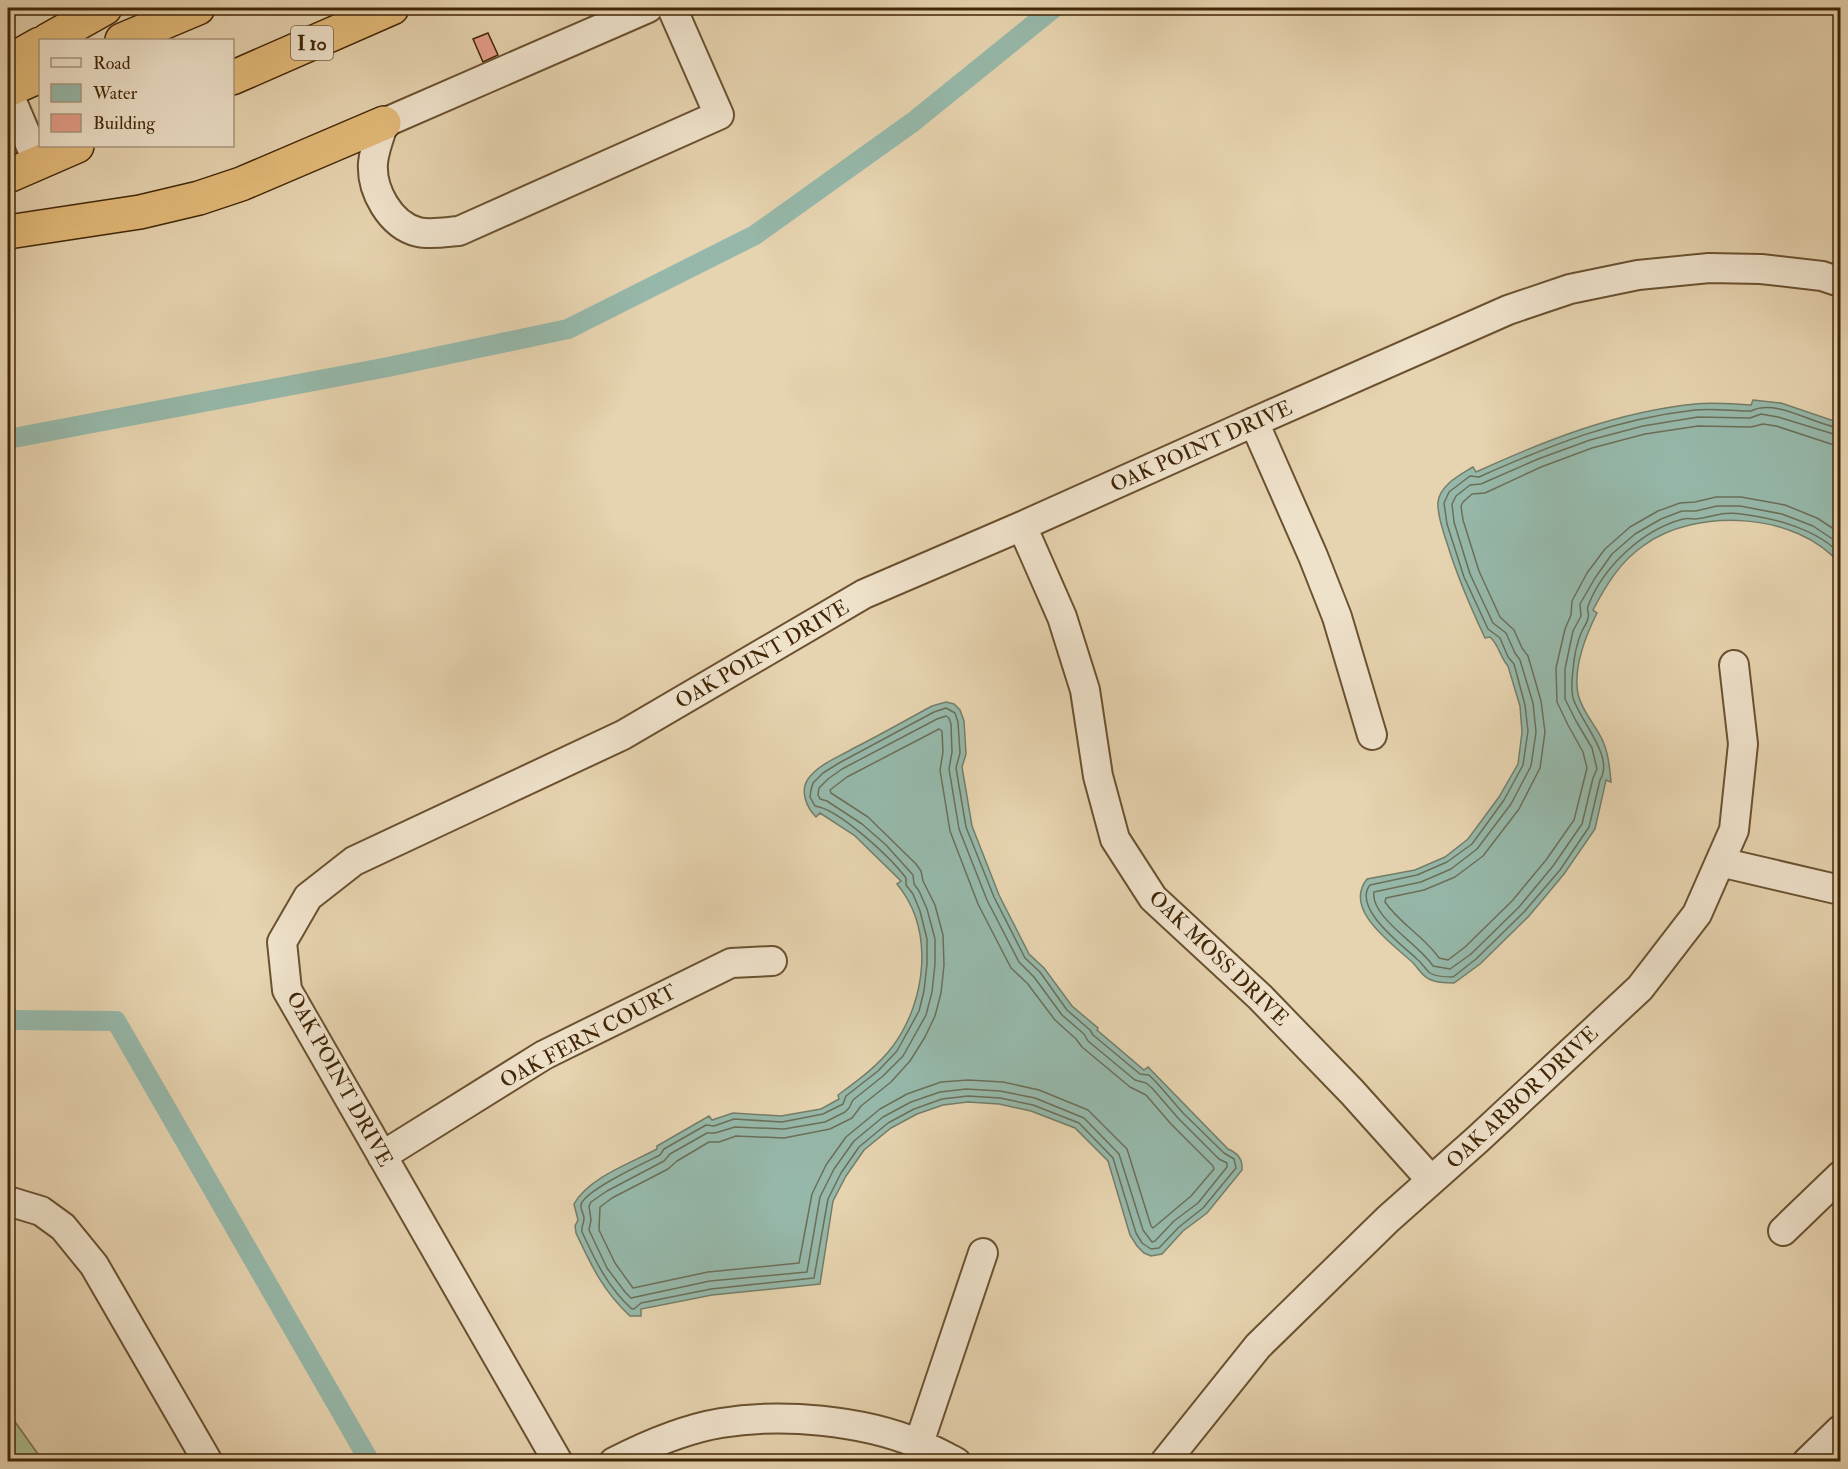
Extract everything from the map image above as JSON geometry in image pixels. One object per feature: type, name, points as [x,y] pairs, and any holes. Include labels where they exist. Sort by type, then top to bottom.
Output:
[{"type":"highway","points":[[50,39],[105,8]]},
{"type":"highway","points":[[124,39],[198,8]]},
{"type":"highway","name":"I 10","points":[[234,77],[392,8]]},
{"type":"highway","points":[[8,62],[39,45]]},
{"type":"highway","points":[[8,91],[39,76]]},
{"type":"highway","points":[[8,232],[140,212],[199,198],[241,184],[384,123]]},
{"type":"highway","points":[[8,176],[75,147]]},
{"type":"street","points":[[648,8],[384,123],[373,163],[375,184],[390,213],[399,222],[418,232],[459,231],[719,115],[672,8]]},
{"type":"street","points":[[8,91],[38,163]]},
{"type":"street","name":"OAK POINT DRIVE","points":[[558,1461],[287,990],[282,942],[308,897],[354,861],[623,735],[864,594],[1508,310],[1570,289],[1638,275],[1709,268],[1761,268],[1822,276],[1840,282]]},
{"type":"street","points":[[1254,422],[1337,616],[1372,735]]},
{"type":"street","name":"OAK MOSS DRIVE","points":[[1022,526],[1062,617],[1085,690],[1098,776],[1115,839],[1153,898],[1260,997],[1352,1092],[1431,1180]]},
{"type":"street","name":"OAK ARBOR DRIVE","points":[[1165,1461],[1258,1346],[1388,1219],[1640,988],[1697,914],[1734,830],[1743,744],[1734,665]]},
{"type":"street","points":[[1720,862],[1840,890]]},
{"type":"street","name":"OAK FERN COURT","points":[[382,1156],[554,1050],[731,963],[772,961]]},
{"type":"street","points":[[1783,1231],[1840,1176]]},
{"type":"street","points":[[8,1201],[41,1211],[63,1227],[94,1265],[208,1461]]},
{"type":"street","points":[[919,1443],[983,1253]]},
{"type":"street","points":[[614,1461],[677,1435],[721,1423],[773,1419],[827,1421],[875,1429],[919,1443],[956,1461]]},
{"type":"street","points":[[1807,1461],[1840,1430]]},
{"type":"green space","points":[[8,1412],[43,1461],[8,1461]]},
{"type":"water","points":[[1753,400],[1781,403],[1840,423],[1840,564],[1821,547],[1798,534],[1772,525],[1745,521],[1717,521],[1690,525],[1665,533],[1627,559],[1608,583],[1593,610],[1597,613],[1585,641],[1577,673],[1580,701],[1601,738],[1610,767],[1611,782],[1606,780],[1595,829],[1564,874],[1529,916],[1480,964],[1454,983],[1428,979],[1372,924],[1361,902],[1361,890],[1367,879],[1415,870],[1445,857],[1468,839],[1499,797],[1518,764],[1522,732],[1520,706],[1508,666],[1493,640],[1490,637],[1485,638],[1464,591],[1442,528],[1438,502],[1442,490],[1451,481],[1473,467],[1476,472],[1582,429],[1666,408],[1716,403],[1751,405]]},
{"type":"water","points":[[946,702],[954,704],[960,710],[964,721],[966,754],[962,767],[972,826],[999,895],[1029,954],[1044,968],[1072,1006],[1144,1070],[1148,1067],[1228,1149],[1235,1152],[1241,1160],[1242,1170],[1207,1213],[1183,1231],[1162,1254],[1151,1256],[1137,1246],[1130,1235],[1108,1161],[1075,1128],[1031,1111],[999,1104],[968,1102],[943,1105],[917,1114],[891,1128],[864,1150],[846,1176],[833,1201],[820,1284],[712,1295],[641,1309],[641,1316],[630,1316],[605,1287],[576,1233],[575,1226],[578,1220],[574,1204],[589,1186],[657,1149],[657,1146],[709,1116],[712,1120],[733,1113],[781,1116],[821,1109],[839,1099],[838,1095],[881,1060],[904,1028],[919,987],[922,965],[917,922],[909,902],[897,884],[901,881],[854,835],[820,813],[816,817],[809,809],[804,789],[808,779],[830,761],[932,706]]},
{"type":"building","points":[[488,33],[498,55],[483,62],[473,39]]},
{"type":"waterway","points":[[8,439],[388,367],[568,329],[755,235],[913,122],[1054,8]]},
{"type":"waterway","points":[[8,1020],[116,1021],[370,1462]]}]
